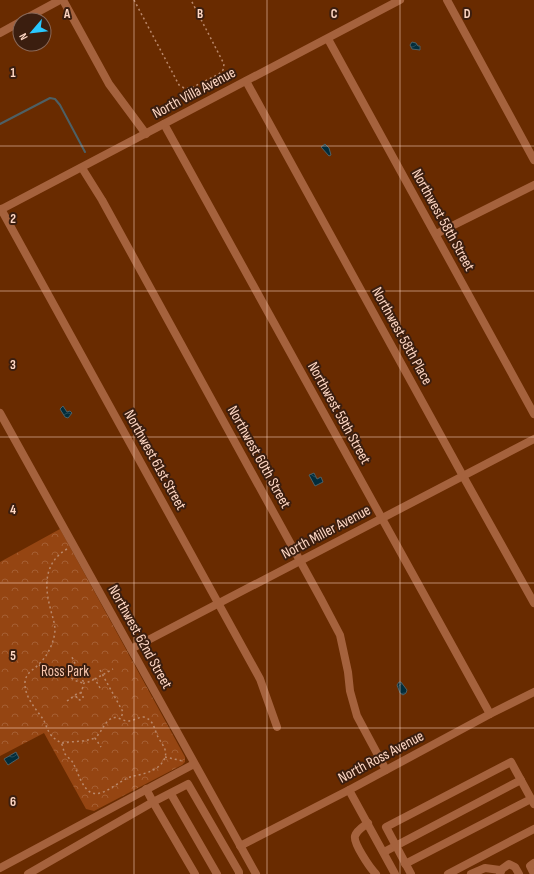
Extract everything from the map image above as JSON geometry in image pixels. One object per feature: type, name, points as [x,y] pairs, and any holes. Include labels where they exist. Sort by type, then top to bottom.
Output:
[{"type":"street","points":[[39,12],[62,0],[110,84],[146,134]]},
{"type":"street","name":"North Villa Avenue","points":[[1,210],[400,0]]},
{"type":"street","points":[[447,0],[534,160]]},
{"type":"street","points":[[0,33],[12,26]]},
{"type":"street","name":"Northwest 58th Street","points":[[328,39],[534,414]]},
{"type":"street","name":"Northwest 58th Place","points":[[246,81],[534,603]]},
{"type":"street","name":"Northwest 59th Street","points":[[164,124],[490,714]]},
{"type":"street","name":"Northwest 60th Street","points":[[82,168],[102,200],[340,635],[348,672],[350,691],[357,716],[386,770]]},
{"type":"street","points":[[436,234],[534,185]]},
{"type":"street","name":"Northwest 61st Street","points":[[1,210],[260,679],[277,727]]},
{"type":"street","name":"Northwest 62nd Street","points":[[0,413],[256,874]]},
{"type":"street","name":"North Miller Avenue","points":[[131,649],[534,439]]},
{"type":"street","name":"North Ross Avenue","points":[[240,846],[534,692]]},
{"type":"street","points":[[405,864],[533,802],[511,762],[386,827],[405,864],[411,874]]},
{"type":"street","points":[[3,874],[0,869],[194,764]]},
{"type":"street","points":[[384,852],[521,780]]},
{"type":"street","points":[[28,874],[153,802],[188,784],[237,868],[239,874]]},
{"type":"street","points":[[146,789],[195,874]]},
{"type":"street","points":[[349,790],[396,874]]},
{"type":"street","points":[[170,794],[217,874]]},
{"type":"street","points":[[368,823],[359,829],[355,834],[354,841],[376,874]]},
{"type":"street","points":[[448,874],[534,829]]},
{"type":"street","points":[[534,863],[530,866],[534,874]]},
{"type":"street","points":[[471,874],[485,868],[500,872],[509,864],[515,867],[519,874]]},
{"type":"path","points":[[134,0],[179,85],[184,88],[191,88],[219,74],[223,70],[224,64],[191,0]]},
{"type":"path","points":[[61,743],[88,741],[95,738],[100,734],[108,720],[113,718],[121,718],[126,721],[144,717],[151,721],[166,752],[163,762],[153,771],[124,780],[108,790],[98,794],[91,792],[85,787],[73,763],[65,754],[61,743],[49,732],[26,691],[26,677],[39,665],[50,648],[55,634],[47,590],[48,570],[56,556],[74,544]]},
{"type":"path","points":[[71,655],[84,683],[81,693],[83,698],[80,700],[77,699],[76,696]]},
{"type":"path","points":[[39,665],[46,670],[64,674],[77,682],[84,683],[113,669]]},
{"type":"path","points":[[100,670],[123,712],[121,718]]},
{"type":"path","points":[[95,679],[100,688]]},
{"type":"path","points":[[67,701],[76,696],[78,693],[81,693]]},
{"type":"path","points":[[95,738],[100,748]]},
{"type":"path","points":[[165,757],[194,764]]},
{"type":"green space","name":"Ross Park","points":[[60,529],[185,757],[185,762],[182,765],[94,811],[86,809],[44,733],[0,756],[0,562]]},
{"type":"water","points":[[412,42],[420,46],[420,50],[412,49],[410,45]]},
{"type":"water","points":[[325,144],[329,148],[331,155],[329,156],[321,147]]},
{"type":"water","points":[[63,406],[67,412],[70,411],[72,413],[68,418],[65,417],[60,409]]},
{"type":"water","points":[[314,473],[317,479],[321,477],[323,482],[315,486],[309,475]]},
{"type":"water","points":[[401,682],[407,690],[403,695],[400,693],[397,685]]},
{"type":"water","points":[[16,752],[19,758],[8,765],[4,759]]},
{"type":"waterway","points":[[0,124],[50,98],[55,99],[60,105],[85,152]]}]
